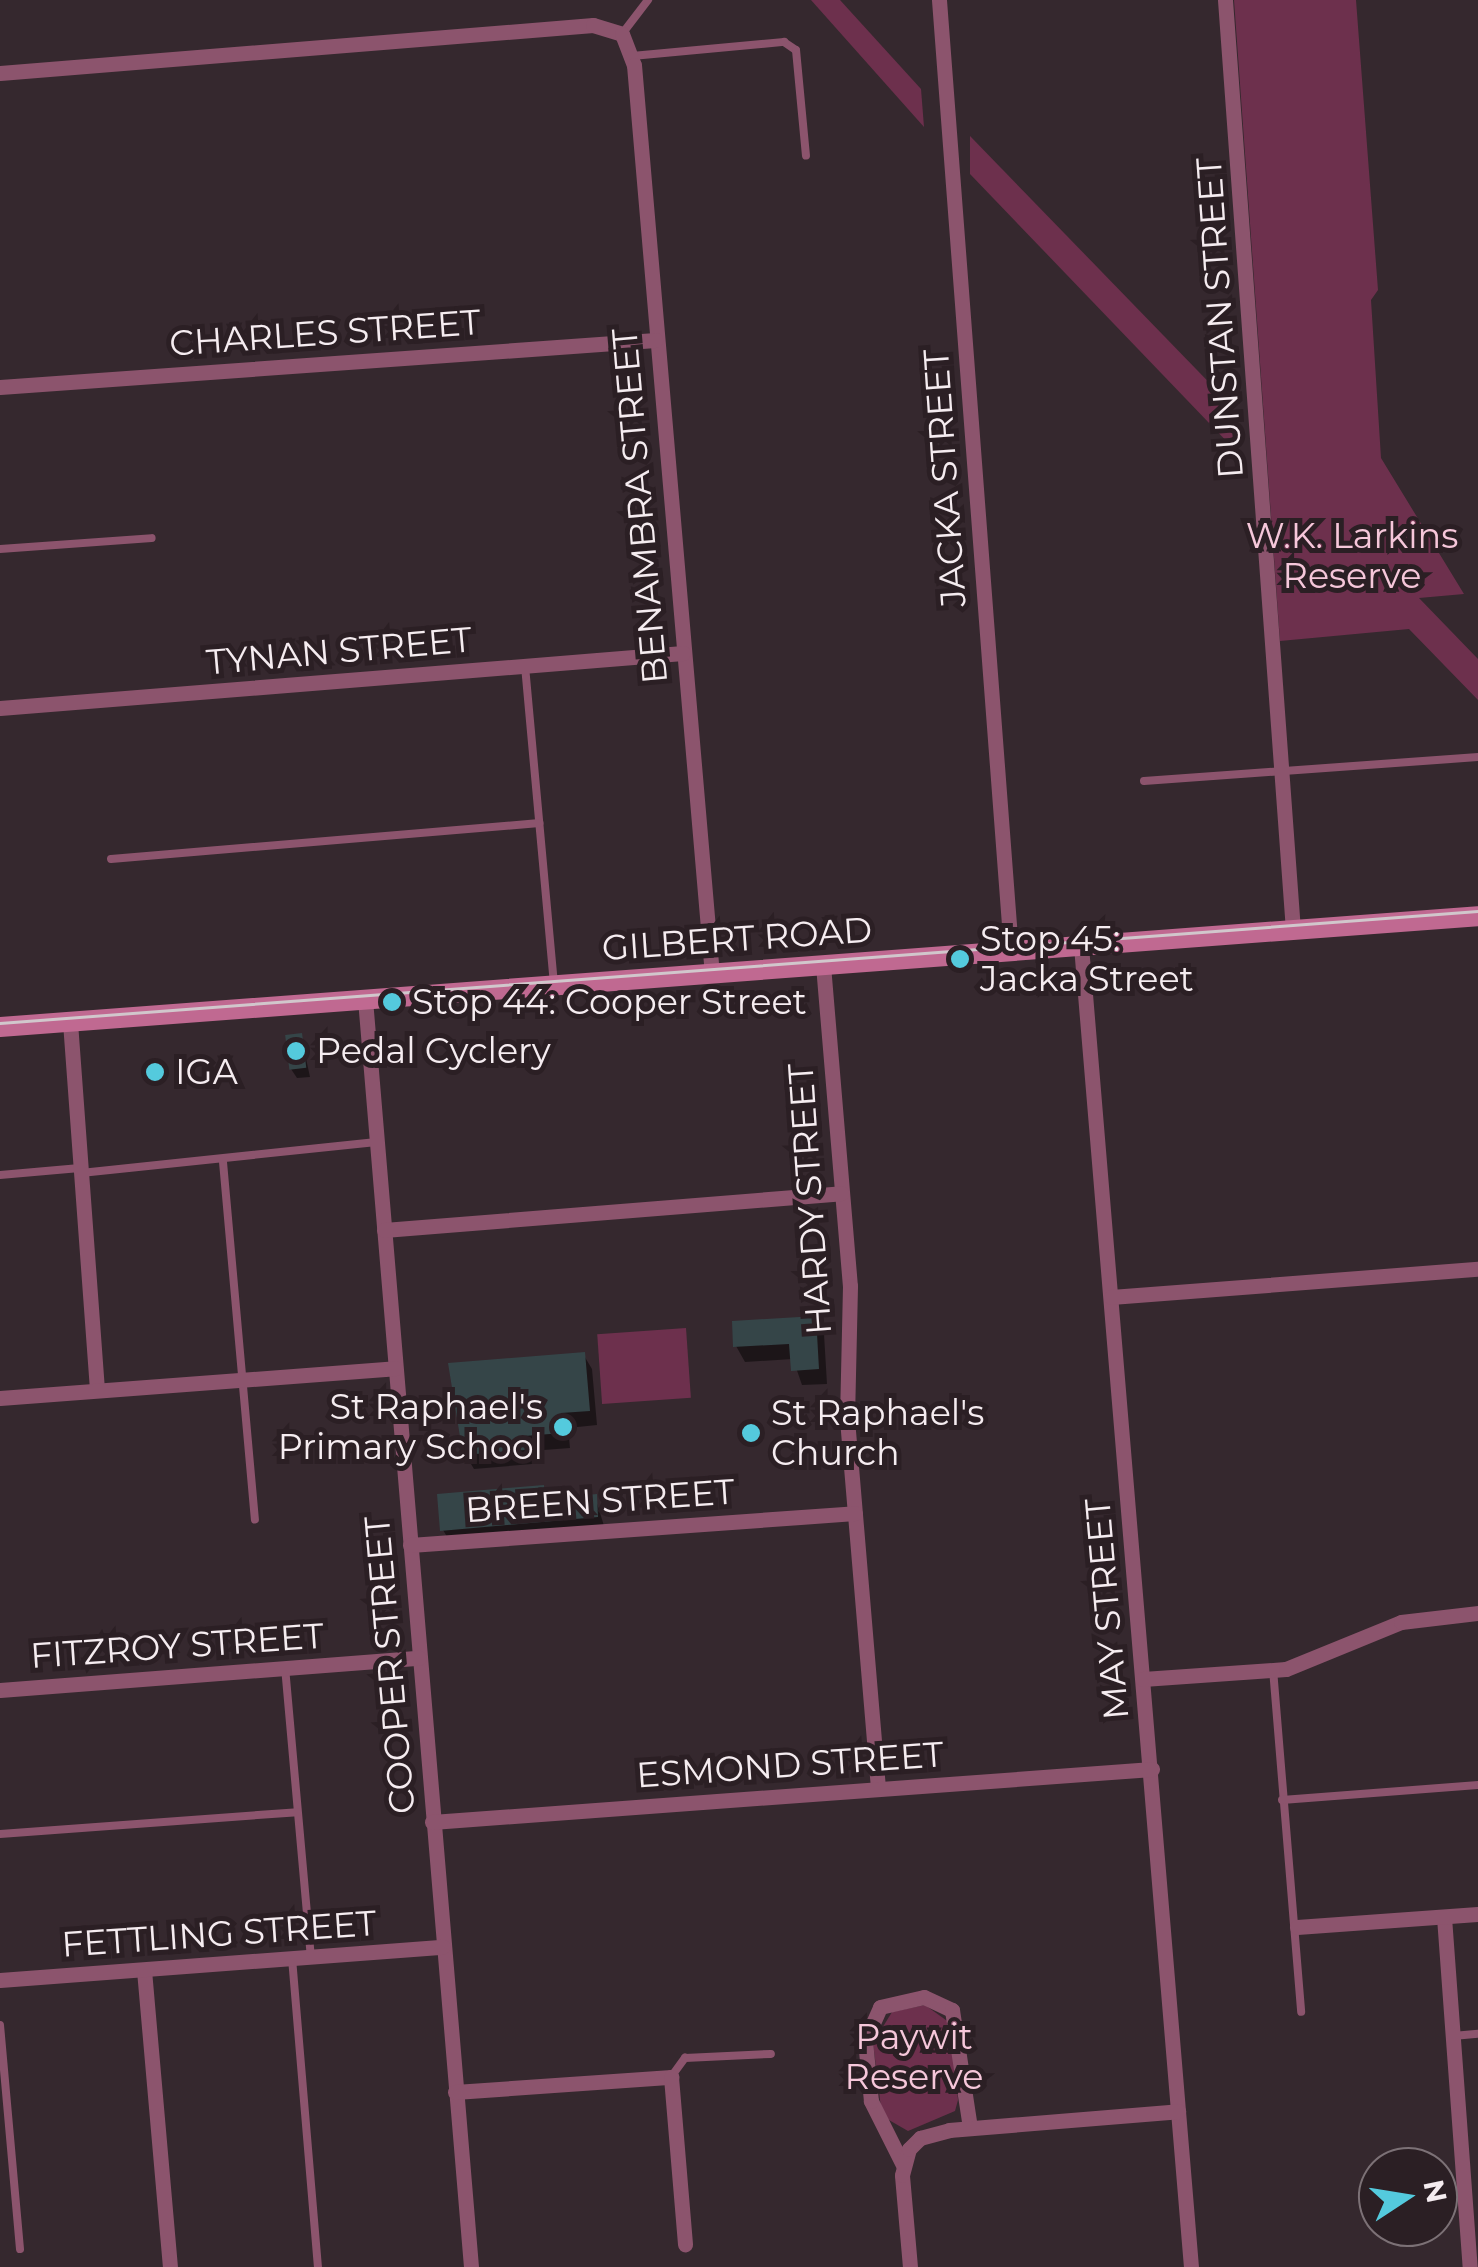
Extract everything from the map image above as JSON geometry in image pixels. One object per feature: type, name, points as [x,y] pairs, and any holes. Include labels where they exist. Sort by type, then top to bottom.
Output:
[{"type":"street","name":"JACKA STREET","points":[[939,0],[1010,951]]},
{"type":"street","name":"DUNSTAN STREET","points":[[1225,0],[1293,930]]},
{"type":"street","points":[[0,73],[593,25],[622,34]]},
{"type":"street","name":"BENAMBRA STREET","points":[[622,34],[632,56],[712,974]]},
{"type":"street","name":"CHARLES STREET","points":[[0,387],[655,340]]},
{"type":"street","name":"TYNAN STREET","points":[[0,708],[684,653]]},
{"type":"street","name":"GILBERT ROAD","points":[[0,1028],[1478,916]]},
{"type":"street","name":"MAY STREET","points":[[1081,946],[1190,2267]]},
{"type":"street","name":"HARDY STREET","points":[[823,965],[842,1192],[854,1513],[878,1788]]},
{"type":"street","name":"COOPER STREET","points":[[365,999],[471,2267]]},
{"type":"street","points":[[70,1022],[98,1390]]},
{"type":"street","points":[[384,1230],[842,1192]]},
{"type":"street","points":[[1111,1297],[1478,1269]]},
{"type":"street","points":[[0,1398],[395,1368]]},
{"type":"street","name":"BREEN STREET","points":[[410,1545],[854,1513]]},
{"type":"street","points":[[1143,1679],[1273,1668],[1401,1622],[1478,1612]]},
{"type":"street","name":"FITZROY STREET","points":[[0,1690],[419,1658]]},
{"type":"street","name":"ESMOND STREET","points":[[432,1822],[1152,1770]]},
{"type":"street","points":[[1297,1927],[1478,1914]]},
{"type":"street","points":[[1444,1916],[1470,2267]]},
{"type":"street","name":"FETTLING STREET","points":[[0,1980],[443,1947]]},
{"type":"street","points":[[144,1970],[170,2267]]},
{"type":"street","points":[[910,2267],[903,2166],[871,2101],[865,2040],[880,2007],[924,1997],[952,2010],[970,2128]]},
{"type":"street","points":[[455,2092],[671,2077],[685,2244]]},
{"type":"street","points":[[903,2166],[920,2138],[970,2128],[1178,2111]]},
{"type":"lane","points":[[622,34],[648,0]]},
{"type":"lane","points":[[632,56],[784,42],[796,50],[806,156]]},
{"type":"lane","points":[[0,549],[152,538]]},
{"type":"lane","points":[[525,666],[554,985]]},
{"type":"lane","points":[[1144,781],[1478,757]]},
{"type":"lane","points":[[112,859],[540,824]]},
{"type":"lane","points":[[0,1175],[223,1162],[238,1154],[376,1142]]},
{"type":"lane","points":[[223,1162],[255,1520]]},
{"type":"lane","points":[[284,1667],[311,1957]]},
{"type":"lane","points":[[1273,1668],[1301,2012]]},
{"type":"lane","points":[[1282,1800],[1478,1785]]},
{"type":"lane","points":[[0,1834],[298,1812]]},
{"type":"lane","points":[[292,1958],[318,2267]]},
{"type":"lane","points":[[0,2025],[20,2249]]},
{"type":"lane","points":[[1452,2036],[1478,2034]]},
{"type":"lane","points":[[671,2077],[685,2058],[771,2054]]},
{"type":"green space","points":[[811,0],[840,0],[921,89],[924,127]]},
{"type":"green space","name":"W.K. Larkins Reserve","points":[[1234,0],[1356,0],[1378,290],[1371,300],[1381,458],[1464,594],[1419,598],[1478,659],[1478,700],[1409,629],[1280,641]]},
{"type":"green space","points":[[970,136],[1229,403],[1234,449],[970,174]]},
{"type":"green space","points":[[686,1328],[691,1398],[602,1404],[597,1334]]},
{"type":"green space","name":"Paywit Reserve","points":[[925,2005],[950,2023],[958,2100],[955,2111],[908,2131],[882,2116],[873,2043],[892,2012]]},
{"type":"building","name":"Pedal Cyclery","points":[[302,1033],[306,1068],[289,1070],[285,1035]]},
{"type":"building","points":[[816,1316],[819,1369],[791,1371],[789,1344],[733,1347],[732,1321]]},
{"type":"building","points":[[585,1352],[590,1411],[561,1413],[563,1433],[524,1436],[525,1450],[463,1455],[448,1363]]},
{"type":"building","points":[[544,1485],[545,1499],[597,1494],[598,1517],[440,1531],[437,1494]]},
{"type":"tram line","points":[[0,1023],[1478,911]]},
{"type":"place","name":"Stop 45: Jacka Street","points":[[960,959]]},
{"type":"place","name":"Stop 44: Cooper Street","points":[[392,1002]]},
{"type":"place","name":"Pedal Cyclery","points":[[296,1051]]},
{"type":"place","name":"IGA","points":[[155,1072]]},
{"type":"place","name":"St Raphael's Primary School","points":[[563,1427]]},
{"type":"place","name":"St Raphael's Church","points":[[751,1433]]}]
